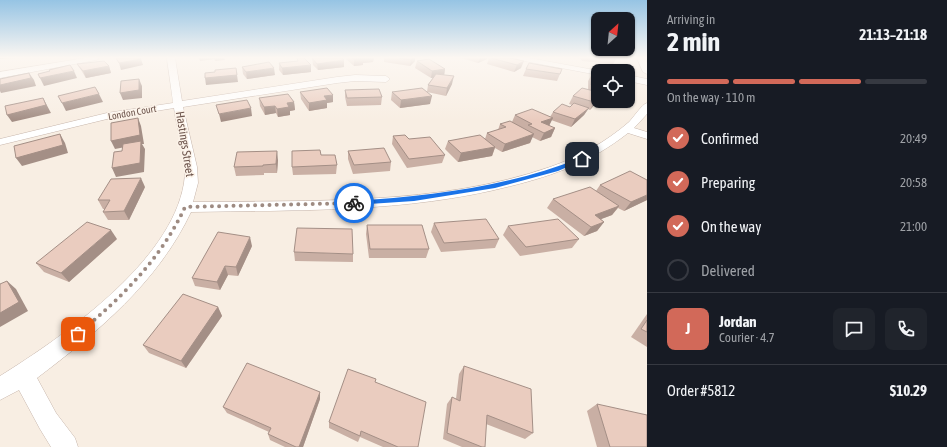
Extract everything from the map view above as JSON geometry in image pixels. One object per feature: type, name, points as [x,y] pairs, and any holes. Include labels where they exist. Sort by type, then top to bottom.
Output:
[{"type":"street","name":"Hastings Street","points":[[0,389],[23,375],[59,349],[119,298],[140,276],[172,234],[185,207],[189,194],[191,171],[175,79]]},
{"type":"street","name":"London Court","points":[[0,142],[107,116],[347,79]]},
{"type":"street","name":"London Court","points":[[382,79],[386,79]]},
{"type":"street","points":[[635,79],[647,82]]},
{"type":"street","points":[[185,207],[354,203],[414,199],[515,182],[556,170],[598,151],[627,129],[644,113],[647,106]]},
{"type":"street","points":[[627,129],[647,136]]},
{"type":"street","points":[[23,375],[48,421],[66,447]]},
{"type":"building","points":[[1,79],[27,79],[0,85]]},
{"type":"building","points":[[139,79],[139,90],[120,93],[121,81]]},
{"type":"building","points":[[432,79],[452,79],[447,88],[428,85]]},
{"type":"building","points":[[95,87],[99,94],[62,103],[58,96]]},
{"type":"building","points":[[327,88],[333,95],[324,96],[327,100],[309,103],[300,92]]},
{"type":"building","points":[[422,88],[432,96],[401,100],[392,92]]},
{"type":"building","points":[[582,88],[591,90],[591,101],[573,96]]},
{"type":"building","points":[[379,89],[382,97],[347,98],[345,90]]},
{"type":"building","points":[[288,94],[294,102],[287,103],[289,107],[277,109],[275,106],[264,107],[259,98]]},
{"type":"building","points":[[43,98],[46,105],[7,115],[5,106]]},
{"type":"building","points":[[247,100],[251,108],[219,114],[216,105]]},
{"type":"building","points":[[574,103],[589,108],[575,119],[553,112],[562,104],[570,107]]},
{"type":"building","points":[[532,109],[553,118],[541,122],[555,128],[544,133],[528,125],[532,124],[515,115]]},
{"type":"building","points":[[138,118],[140,135],[111,141],[111,123]]},
{"type":"building","points":[[510,121],[534,134],[505,144],[487,133],[506,127],[500,124]]},
{"type":"building","points":[[60,134],[63,145],[16,158],[14,146]]},
{"type":"building","points":[[405,135],[409,139],[430,137],[445,155],[409,159],[393,136]]},
{"type":"building","points":[[480,135],[495,147],[461,153],[448,141]]},
{"type":"building","points":[[141,141],[140,163],[112,168],[114,152],[122,151],[123,144]]},
{"type":"building","points":[[384,148],[391,162],[354,165],[348,151]]},
{"type":"building","points":[[320,150],[321,155],[335,155],[337,165],[292,167],[292,151]]},
{"type":"building","points":[[277,151],[276,164],[234,167],[237,152]]},
{"type":"building","points":[[630,171],[647,180],[647,195],[631,202],[600,185]]},
{"type":"building","points":[[141,178],[124,211],[103,212],[110,200],[98,200],[111,179]]},
{"type":"building","points":[[590,187],[619,206],[595,215],[604,222],[591,227],[553,199]]},
{"type":"building","points":[[486,219],[499,239],[444,243],[434,223]]},
{"type":"building","points":[[558,219],[579,239],[526,247],[508,226]]},
{"type":"building","points":[[87,222],[111,230],[61,273],[36,263]]},
{"type":"building","points":[[367,225],[422,225],[429,249],[370,249]]},
{"type":"building","points":[[297,228],[352,229],[353,254],[294,252]]},
{"type":"building","points":[[218,232],[250,237],[236,267],[225,266],[217,282],[192,278]]},
{"type":"building","points":[[7,281],[19,302],[0,313],[0,284]]},
{"type":"building","points":[[183,294],[218,307],[181,361],[143,345]]},
{"type":"building","points":[[647,320],[647,332],[641,329]]},
{"type":"building","points":[[247,363],[320,392],[299,447],[268,434],[271,428],[223,407]]},
{"type":"building","points":[[464,366],[531,389],[533,433],[487,415],[485,447],[447,433],[452,397],[460,401]]},
{"type":"building","points":[[348,369],[376,379],[375,382],[426,402],[418,447],[398,447],[361,431],[360,436],[329,422]]},
{"type":"building","points":[[597,404],[647,415],[647,447],[610,447]]},
{"type":"way so far","points":[[78,334],[119,298],[140,276],[172,234],[185,207],[354,203]]},
{"type":"route","points":[[354,203],[414,199],[495,186],[515,182],[556,170],[582,159]]}]
